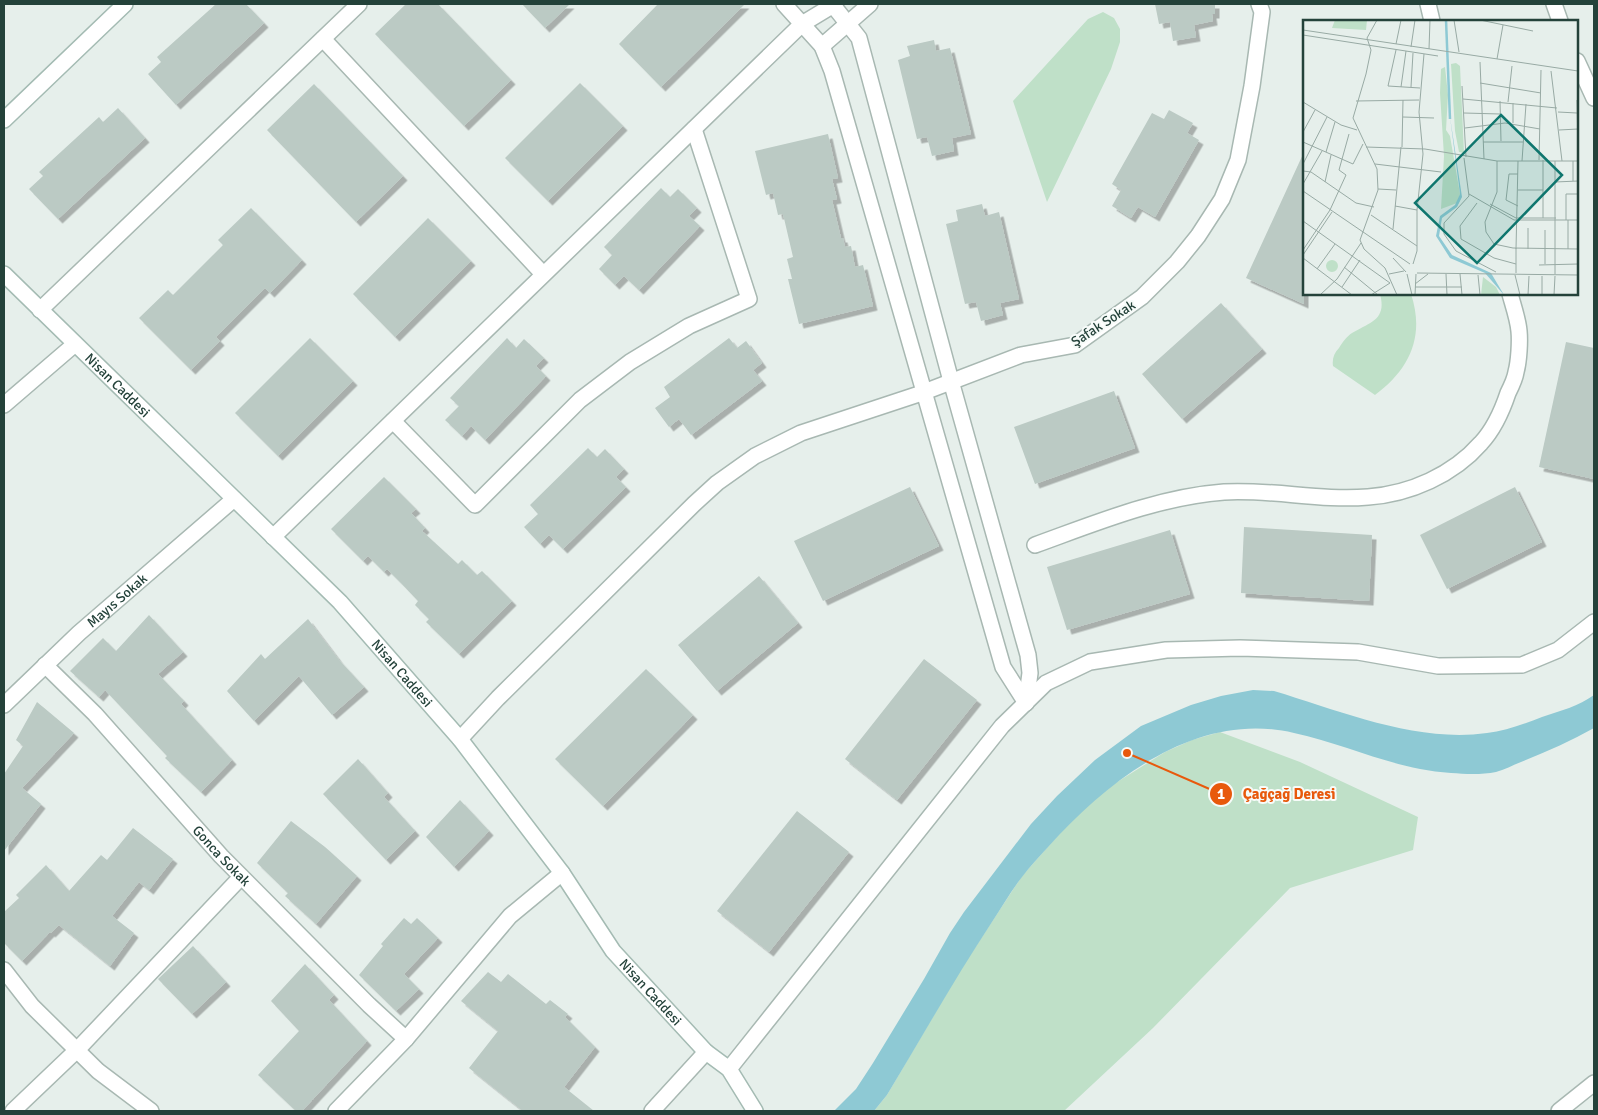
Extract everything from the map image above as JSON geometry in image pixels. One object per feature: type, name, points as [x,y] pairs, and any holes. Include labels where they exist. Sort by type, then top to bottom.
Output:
[{"type":"street","points":[[4,120],[125,4]]},
{"type":"street","points":[[40,310],[359,4]]},
{"type":"street","points":[[784,4],[822,46],[832,72],[1003,667],[1026,702]]},
{"type":"street","points":[[273,537],[802,24],[833,4],[859,38],[951,381],[1028,655],[1030,673],[1026,702]]},
{"type":"street","points":[[822,46],[870,4]]},
{"type":"street","name":"Şafak Sokak","points":[[460,739],[498,698],[694,504],[717,483],[755,456],[801,433],[925,392],[1022,355],[1075,345],[1142,297],[1198,236],[1222,199],[1238,160],[1252,86],[1262,12],[1260,4]]},
{"type":"street","points":[[1428,4],[1432,20]]},
{"type":"street","points":[[1554,4],[1560,20]]},
{"type":"street","points":[[323,39],[543,274]]},
{"type":"street","points":[[1578,63],[1594,98]]},
{"type":"street","points":[[393,421],[476,505],[580,400],[630,362],[689,326],[749,299],[694,129]]},
{"type":"street","name":"Nisan Caddesi","points":[[4,274],[340,602],[460,739],[562,873],[613,951],[706,1052],[729,1069],[754,1108]]},
{"type":"street","points":[[1035,546],[1138,508],[1192,496],[1224,492],[1261,492],[1368,497],[1410,490],[1444,473],[1464,459],[1482,442],[1501,414],[1516,372],[1519,330],[1510,295]]},
{"type":"street","points":[[4,405],[76,344]]},
{"type":"street","name":"Mayıs Sokak","points":[[4,705],[79,633],[234,499]]},
{"type":"street","points":[[729,1069],[1002,726],[1046,683],[1090,662],[1166,650],[1240,648],[1358,652],[1438,666],[1522,665],[1558,650],[1594,622]]},
{"type":"street","name":"Gonca Sokak","points":[[46,665],[95,714],[241,877],[369,1005],[406,1039]]},
{"type":"street","points":[[336,1111],[406,1039],[510,916],[562,873]]},
{"type":"street","points":[[13,1111],[77,1050],[241,877]]},
{"type":"street","points":[[4,970],[32,1006],[77,1050],[98,1070],[151,1111]]},
{"type":"street","points":[[652,1111],[706,1052]]},
{"type":"street","points":[[1559,1111],[1594,1083]]},
{"type":"green space","points":[[1103,12],[1114,18],[1120,29],[1120,42],[1111,69],[1047,202],[1013,101],[1088,19]]},
{"type":"green space","points":[[1380,295],[1411,295],[1415,309],[1415,338],[1405,363],[1387,385],[1375,395],[1333,366],[1333,361],[1336,352],[1348,336],[1371,323],[1379,315],[1382,303]]},
{"type":"green space","points":[[1220,732],[1300,762],[1418,817],[1413,850],[1290,888],[1153,1028],[1064,1111],[874,1111],[887,1095],[961,969],[1022,876],[1070,822],[1106,789],[1165,752],[1192,740]]},
{"type":"water","points":[[1253,690],[1274,691],[1352,716],[1406,729],[1460,735],[1494,732],[1515,727],[1569,708],[1594,695],[1594,728],[1505,769],[1485,774],[1430,771],[1390,762],[1294,733],[1258,729],[1224,732],[1190,741],[1158,756],[1128,775],[1099,797],[1073,821],[1025,873],[1010,893],[965,964],[887,1095],[874,1111],[834,1111],[856,1089],[873,1063],[964,912],[1031,824],[1057,796],[1095,760],[1141,726],[1191,705],[1221,696]]},
{"type":"building","points":[[216,4],[246,4],[264,23],[176,105],[148,74],[161,62],[157,57]]},
{"type":"building","points":[[406,4],[438,4],[511,80],[464,126],[375,34]]},
{"type":"building","points":[[522,4],[570,4],[545,28]]},
{"type":"building","points":[[658,4],[745,4],[661,87],[619,44]]},
{"type":"building","points":[[1155,4],[1215,4],[1215,14],[1212,14],[1213,21],[1194,25],[1196,37],[1173,41],[1170,22],[1159,24]]},
{"type":"building","points":[[934,40],[936,51],[950,48],[971,134],[952,138],[954,151],[932,156],[927,137],[917,139],[898,60],[910,56],[907,46]]},
{"type":"building","points":[[580,83],[623,126],[548,201],[505,158]]},
{"type":"building","points":[[314,84],[403,176],[356,222],[267,130]]},
{"type":"building","points":[[118,108],[145,138],[58,219],[29,189],[43,176],[39,172],[99,117],[103,122]]},
{"type":"building","points":[[1169,110],[1193,123],[1187,133],[1199,140],[1155,217],[1138,207],[1131,218],[1112,206],[1121,190],[1112,184],[1152,113],[1164,119]]},
{"type":"building","points":[[828,134],[838,178],[832,179],[837,199],[832,200],[841,238],[843,238],[845,247],[851,246],[855,267],[863,265],[873,306],[799,324],[788,279],[792,279],[787,259],[793,257],[783,214],[778,215],[773,193],[766,195],[755,151]]},
{"type":"building","points":[[1303,154],[1304,304],[1246,278]]},
{"type":"building","points":[[661,188],[670,197],[678,189],[697,208],[689,216],[700,226],[639,290],[624,276],[615,285],[599,269],[612,255],[604,247]]},
{"type":"building","points":[[982,204],[985,216],[999,212],[1019,299],[1000,303],[1003,315],[981,321],[976,302],[965,304],[946,224],[958,221],[956,210]]},
{"type":"building","points":[[251,208],[302,260],[270,293],[265,288],[216,337],[220,341],[191,370],[139,318],[168,290],[173,295],[223,245],[218,240]]},
{"type":"building","points":[[428,218],[471,261],[395,337],[353,294]]},
{"type":"building","points":[[1221,303],[1262,349],[1182,419],[1142,374]]},
{"type":"building","points":[[310,338],[353,381],[278,456],[235,413]]},
{"type":"building","points":[[507,338],[516,348],[524,339],[544,358],[536,366],[546,376],[485,440],[471,426],[462,436],[445,420],[459,406],[450,398]]},
{"type":"building","points":[[729,338],[737,348],[746,341],[762,363],[753,370],[762,381],[691,435],[679,419],[669,427],[655,408],[670,397],[664,387]]},
{"type":"building","points":[[1566,342],[1594,348],[1594,479],[1539,467]]},
{"type":"building","points":[[1114,391],[1135,448],[1035,484],[1014,427]]},
{"type":"building","points":[[588,448],[597,457],[605,449],[624,469],[616,477],[626,487],[563,549],[549,535],[540,544],[524,527],[538,514],[530,505]]},
{"type":"building","points":[[384,477],[416,509],[411,513],[425,528],[422,531],[458,564],[462,560],[477,575],[482,571],[512,601],[459,654],[426,622],[429,619],[415,605],[418,601],[387,569],[384,572],[368,556],[363,561],[331,529]]},
{"type":"building","points":[[910,487],[939,546],[823,601],[794,541]]},
{"type":"building","points":[[1515,487],[1542,542],[1447,589],[1420,535]]},
{"type":"building","points":[[1244,527],[1372,535],[1369,601],[1241,593]]},
{"type":"building","points":[[1170,530],[1190,594],[1067,630],[1047,567]]},
{"type":"building","points":[[759,576],[798,623],[717,691],[678,645]]},
{"type":"building","points":[[149,615],[183,652],[158,674],[184,701],[181,704],[232,760],[201,792],[165,758],[167,756],[105,690],[99,697],[70,671],[103,638],[116,651]]},
{"type":"building","points":[[308,619],[339,660],[364,687],[332,715],[299,676],[254,721],[227,691],[261,654],[265,659]]},
{"type":"building","points":[[924,659],[977,700],[897,800],[845,759]]},
{"type":"building","points":[[646,669],[693,715],[603,806],[555,759]]},
{"type":"building","points":[[37,702],[74,733],[22,788],[41,804],[4,851],[4,774],[23,746],[16,740]]},
{"type":"building","points":[[358,759],[388,793],[384,797],[415,831],[386,860],[323,794]]},
{"type":"building","points":[[460,800],[489,831],[454,867],[426,837]]},
{"type":"building","points":[[797,811],[849,852],[769,952],[717,911]]},
{"type":"building","points":[[291,821],[325,847],[357,876],[316,924],[285,896],[288,893],[257,863]]},
{"type":"building","points":[[133,828],[173,859],[149,890],[139,882],[112,916],[134,933],[110,966],[59,925],[22,961],[4,943],[4,912],[19,898],[16,895],[46,865],[69,891],[101,855],[107,860]]},
{"type":"building","points":[[404,918],[411,924],[417,918],[438,938],[404,974],[419,989],[396,1011],[359,975],[383,946],[381,944]]},
{"type":"building","points":[[193,946],[226,982],[192,1014],[158,979]]},
{"type":"building","points":[[305,964],[334,995],[329,1000],[367,1041],[302,1111],[296,1111],[258,1075],[299,1031],[271,1001]]},
{"type":"building","points":[[488,972],[501,982],[508,974],[546,1004],[550,1000],[568,1014],[565,1017],[595,1047],[564,1087],[594,1111],[523,1111],[469,1068],[498,1031],[461,1001]]},
{"type":"place","name":"Çağçağ Deresi","points":[[1127,753]]}]
